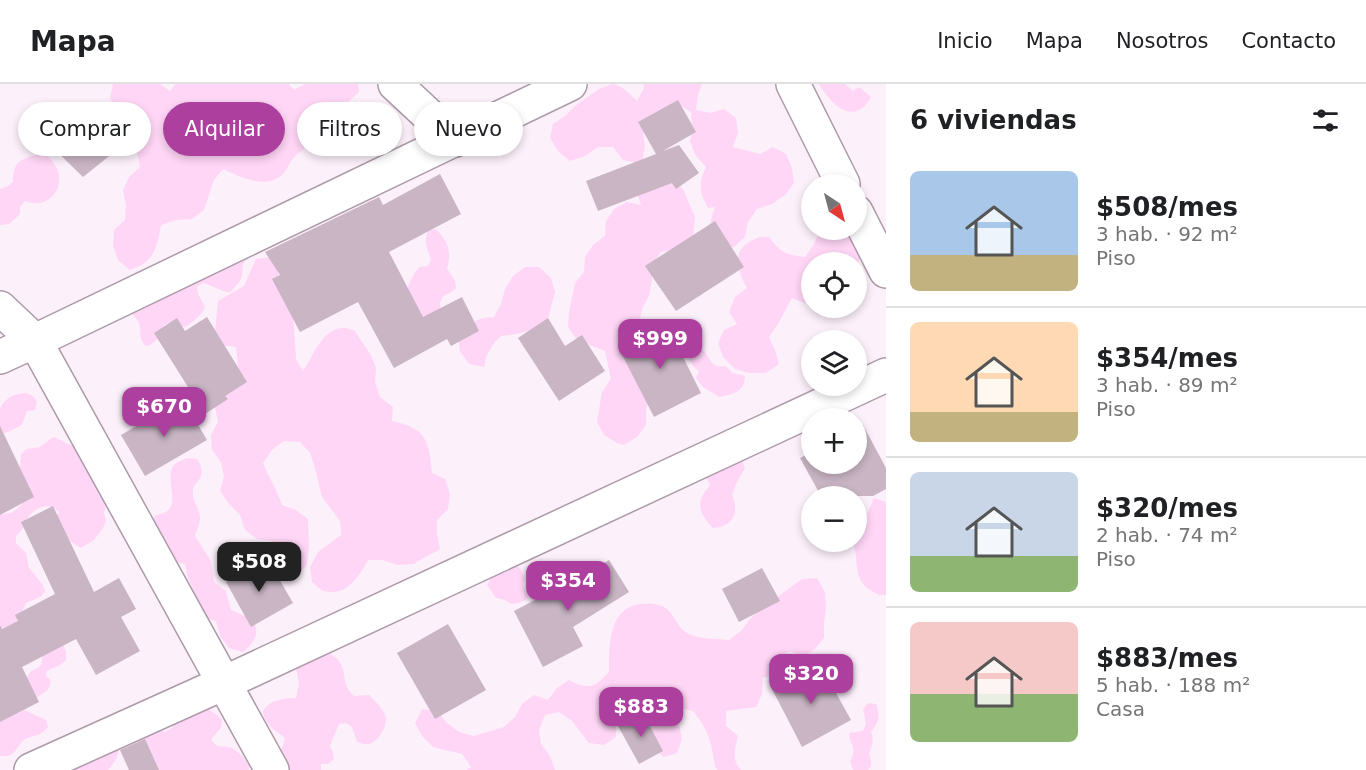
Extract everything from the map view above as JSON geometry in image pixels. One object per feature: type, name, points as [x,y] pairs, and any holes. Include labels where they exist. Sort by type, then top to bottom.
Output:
[{"type":"street","points":[[395,84],[414,102]]},
{"type":"street","points":[[523,107],[570,84]]},
{"type":"street","points":[[793,84],[838,174]]},
{"type":"street","points":[[0,357],[422,156]]},
{"type":"street","points":[[867,234],[886,271]]},
{"type":"street","points":[[0,308],[36,341],[272,770]]},
{"type":"street","points":[[31,770],[224,683],[886,375]]},
{"type":"shaded area","points":[[113,84],[160,84],[170,91],[175,84],[289,84],[294,90],[305,84],[358,84],[359,92],[348,102],[297,102],[297,155],[283,174],[274,180],[260,182],[223,169],[214,180],[204,210],[192,219],[176,220],[161,225],[151,256],[143,264],[130,270],[118,260],[113,246],[114,230],[125,220],[126,205],[123,190],[129,177],[140,167],[138,156],[151,156],[151,102],[112,102],[110,98]]},
{"type":"shaded area","points":[[612,84],[622,88],[637,101],[644,88],[643,84],[702,84],[696,110],[710,113],[724,109],[736,118],[738,133],[733,147],[760,154],[773,147],[786,154],[792,168],[794,183],[785,195],[772,204],[757,209],[748,222],[745,237],[734,247],[718,248],[710,228],[715,207],[708,208],[701,192],[706,167],[696,156],[690,142],[691,112],[676,103],[650,119],[643,134],[645,147],[642,162],[673,178],[683,189],[695,217],[692,247],[661,252],[652,265],[649,296],[642,309],[639,324],[645,338],[650,395],[646,410],[646,425],[637,437],[624,445],[604,435],[597,422],[602,392],[611,379],[605,351],[577,340],[568,327],[575,283],[584,272],[585,257],[593,245],[605,236],[606,221],[614,209],[627,202],[641,205],[636,191],[638,163],[623,160],[613,147],[598,147],[585,156],[570,161],[558,151],[550,138],[553,124],[599,89]]},
{"type":"shaded area","points":[[819,84],[845,84],[853,91],[859,87],[871,97],[857,111],[850,112],[836,105]]},
{"type":"shaded area","points":[[48,156],[59,176],[56,192],[44,202],[25,201],[20,207],[20,214],[9,224],[0,225],[0,189],[13,182],[16,165],[28,157]]},
{"type":"shaded area","points":[[435,229],[443,237],[448,247],[447,268],[455,281],[456,288],[443,296],[434,332],[409,300],[408,286],[415,272],[420,267],[428,266],[431,260],[426,239],[428,231]]},
{"type":"shaded area","points":[[769,237],[784,252],[801,256],[801,302],[792,298],[769,337],[779,364],[766,373],[749,373],[735,369],[723,357],[718,343],[724,330],[737,324],[729,312],[735,297],[747,288],[738,260],[742,248],[755,239]]},
{"type":"shaded area","points":[[816,240],[858,240],[861,252],[808,252]]},
{"type":"shaded area","points":[[256,251],[244,263],[241,278],[230,292],[203,283],[197,287],[205,307],[199,316],[185,327],[171,322],[164,325],[156,341],[146,346],[141,338],[139,324],[133,315],[133,307]]},
{"type":"shaded area","points":[[271,257],[293,313],[296,359],[303,371],[327,334],[340,328],[354,330],[371,355],[376,368],[375,382],[380,397],[393,407],[392,421],[412,427],[424,437],[432,473],[445,479],[450,494],[448,509],[437,520],[440,549],[413,564],[397,565],[383,560],[368,560],[356,579],[339,591],[324,591],[312,582],[310,567],[318,552],[341,535],[340,521],[322,497],[310,453],[300,442],[284,441],[272,450],[263,463],[282,505],[296,510],[308,519],[307,565],[296,577],[283,570],[280,555],[272,541],[257,539],[245,530],[240,515],[220,491],[224,477],[221,462],[212,450],[211,435],[218,422],[215,407],[239,376],[236,347],[221,345],[215,332],[218,301],[244,286],[256,259]]},
{"type":"shaded area","points":[[525,267],[539,267],[551,278],[555,292],[548,318],[532,330],[501,336],[486,357],[484,367],[469,364],[460,351],[458,337],[473,322],[494,317],[513,276]]},
{"type":"shaded area","points":[[697,347],[704,351],[715,365],[725,366],[732,373],[745,377],[740,390],[719,397],[703,387],[696,378],[699,371],[689,359]]},
{"type":"shaded area","points":[[26,393],[33,396],[37,402],[35,410],[27,411],[22,425],[0,434],[2,404],[11,397]]},
{"type":"shaded area","points":[[53,437],[68,444],[79,445],[108,498],[104,513],[106,521],[94,540],[81,548],[68,540],[55,519],[59,512],[55,509],[44,506],[29,516],[16,536],[16,543],[26,553],[29,568],[43,585],[45,592],[40,597],[26,603],[15,624],[0,628],[0,512],[11,513],[22,504],[25,497],[20,468],[21,454],[27,449],[40,447]]},
{"type":"shaded area","points":[[740,454],[745,468],[732,495],[735,513],[726,525],[713,528],[704,518],[700,505],[710,484],[705,477]]},
{"type":"shaded area","points":[[187,458],[197,459],[202,470],[193,489],[193,497],[200,517],[195,536],[211,561],[214,582],[226,591],[231,610],[250,619],[256,627],[251,645],[243,652],[229,648],[220,636],[216,621],[201,617],[185,564],[170,560],[152,521],[156,515],[170,508],[172,502],[171,472],[175,464]]},
{"type":"shaded area","points":[[874,498],[886,502],[886,595],[875,593],[865,586],[858,574],[855,552],[867,552],[868,512]]},
{"type":"shaded area","points":[[514,564],[520,568],[525,578],[523,585],[528,596],[527,599],[516,604],[496,598],[487,585],[493,575]]},
{"type":"shaded area","points":[[817,578],[825,592],[824,638],[815,649],[803,657],[790,651],[777,658],[778,673],[763,678],[762,694],[756,707],[726,711],[726,726],[738,736],[735,758],[741,770],[717,770],[703,725],[693,711],[680,708],[679,724],[682,739],[677,753],[664,757],[652,748],[641,719],[628,713],[616,722],[616,737],[604,745],[589,743],[572,721],[559,712],[545,715],[539,730],[541,744],[550,756],[555,770],[466,770],[471,767],[462,754],[433,747],[422,736],[415,723],[422,709],[438,711],[446,722],[459,732],[474,736],[504,727],[515,717],[522,704],[534,695],[548,700],[557,688],[569,680],[586,686],[595,684],[609,672],[612,630],[616,621],[629,607],[640,604],[661,606],[669,611],[682,629],[689,634],[729,640],[741,631],[762,608],[802,579]]},
{"type":"shaded area","points":[[63,645],[66,660],[47,671],[46,676],[50,679],[50,686],[36,698],[26,680],[29,674],[40,667],[42,651]]},
{"type":"shaded area","points":[[325,649],[342,665],[345,682],[354,696],[369,695],[379,705],[386,718],[385,725],[377,739],[372,743],[363,744],[357,742],[352,727],[346,723],[339,724],[330,746],[334,759],[328,764],[321,764],[321,770],[286,770],[279,753],[285,738],[268,724],[263,711],[277,700],[296,698],[299,683],[296,668],[298,661]]},
{"type":"shaded area","points":[[868,703],[876,704],[878,715],[871,732],[873,742],[869,753],[871,764],[868,770],[853,770],[850,761],[853,750],[849,733],[863,731],[866,724],[863,709]]},
{"type":"shaded area","points":[[205,707],[222,720],[221,728],[211,739],[218,746],[229,747],[237,751],[250,766],[248,770],[148,770],[138,745],[139,737],[158,730],[165,732],[172,728],[175,722]]},
{"type":"shaded area","points":[[24,710],[46,720],[48,727],[42,733],[23,741],[12,754],[0,756],[0,720]]},
{"type":"shaded area","points":[[119,748],[118,755],[108,770],[68,770]]},
{"type":"building","points":[[678,100],[696,132],[663,151],[679,145],[699,173],[676,189],[672,183],[598,211],[586,181],[656,154],[638,122]]},
{"type":"building","points":[[61,156],[109,156],[83,177]]},
{"type":"building","points":[[440,174],[461,214],[389,252],[423,317],[462,297],[479,331],[451,346],[447,339],[394,368],[358,302],[300,332],[272,279],[280,275],[265,252],[379,197],[383,205]]},
{"type":"building","points":[[715,221],[744,267],[676,311],[645,266]]},
{"type":"building","points":[[207,317],[247,382],[225,396],[228,399],[205,414],[154,333],[177,318],[185,331]]},
{"type":"building","points":[[548,318],[565,346],[582,335],[605,371],[559,401],[518,338]]},
{"type":"building","points":[[666,323],[701,393],[654,417],[618,347]]},
{"type":"building","points":[[183,399],[207,440],[145,476],[121,435]]},
{"type":"building","points":[[0,426],[34,497],[0,515]]},
{"type":"building","points":[[867,432],[886,468],[886,489],[873,496],[867,496],[867,486],[815,486],[809,474],[867,474]]},
{"type":"building","points":[[53,506],[94,592],[119,578],[136,609],[121,617],[140,651],[96,675],[76,639],[22,667],[39,702],[0,722],[0,625],[2,629],[18,621],[15,615],[55,594],[21,522]]},
{"type":"building","points":[[267,558],[293,603],[251,627],[226,582]]},
{"type":"building","points":[[609,560],[629,592],[573,627],[583,646],[543,667],[514,611],[554,590],[555,593]]},
{"type":"building","points":[[762,568],[780,601],[739,622],[722,589]]},
{"type":"building","points":[[448,624],[486,690],[435,719],[397,653]]},
{"type":"building","points":[[820,664],[851,720],[802,747],[772,689]]},
{"type":"building","points":[[643,713],[663,751],[639,764],[618,726]]},
{"type":"building","points":[[145,739],[159,770],[129,770],[120,750]]}]
